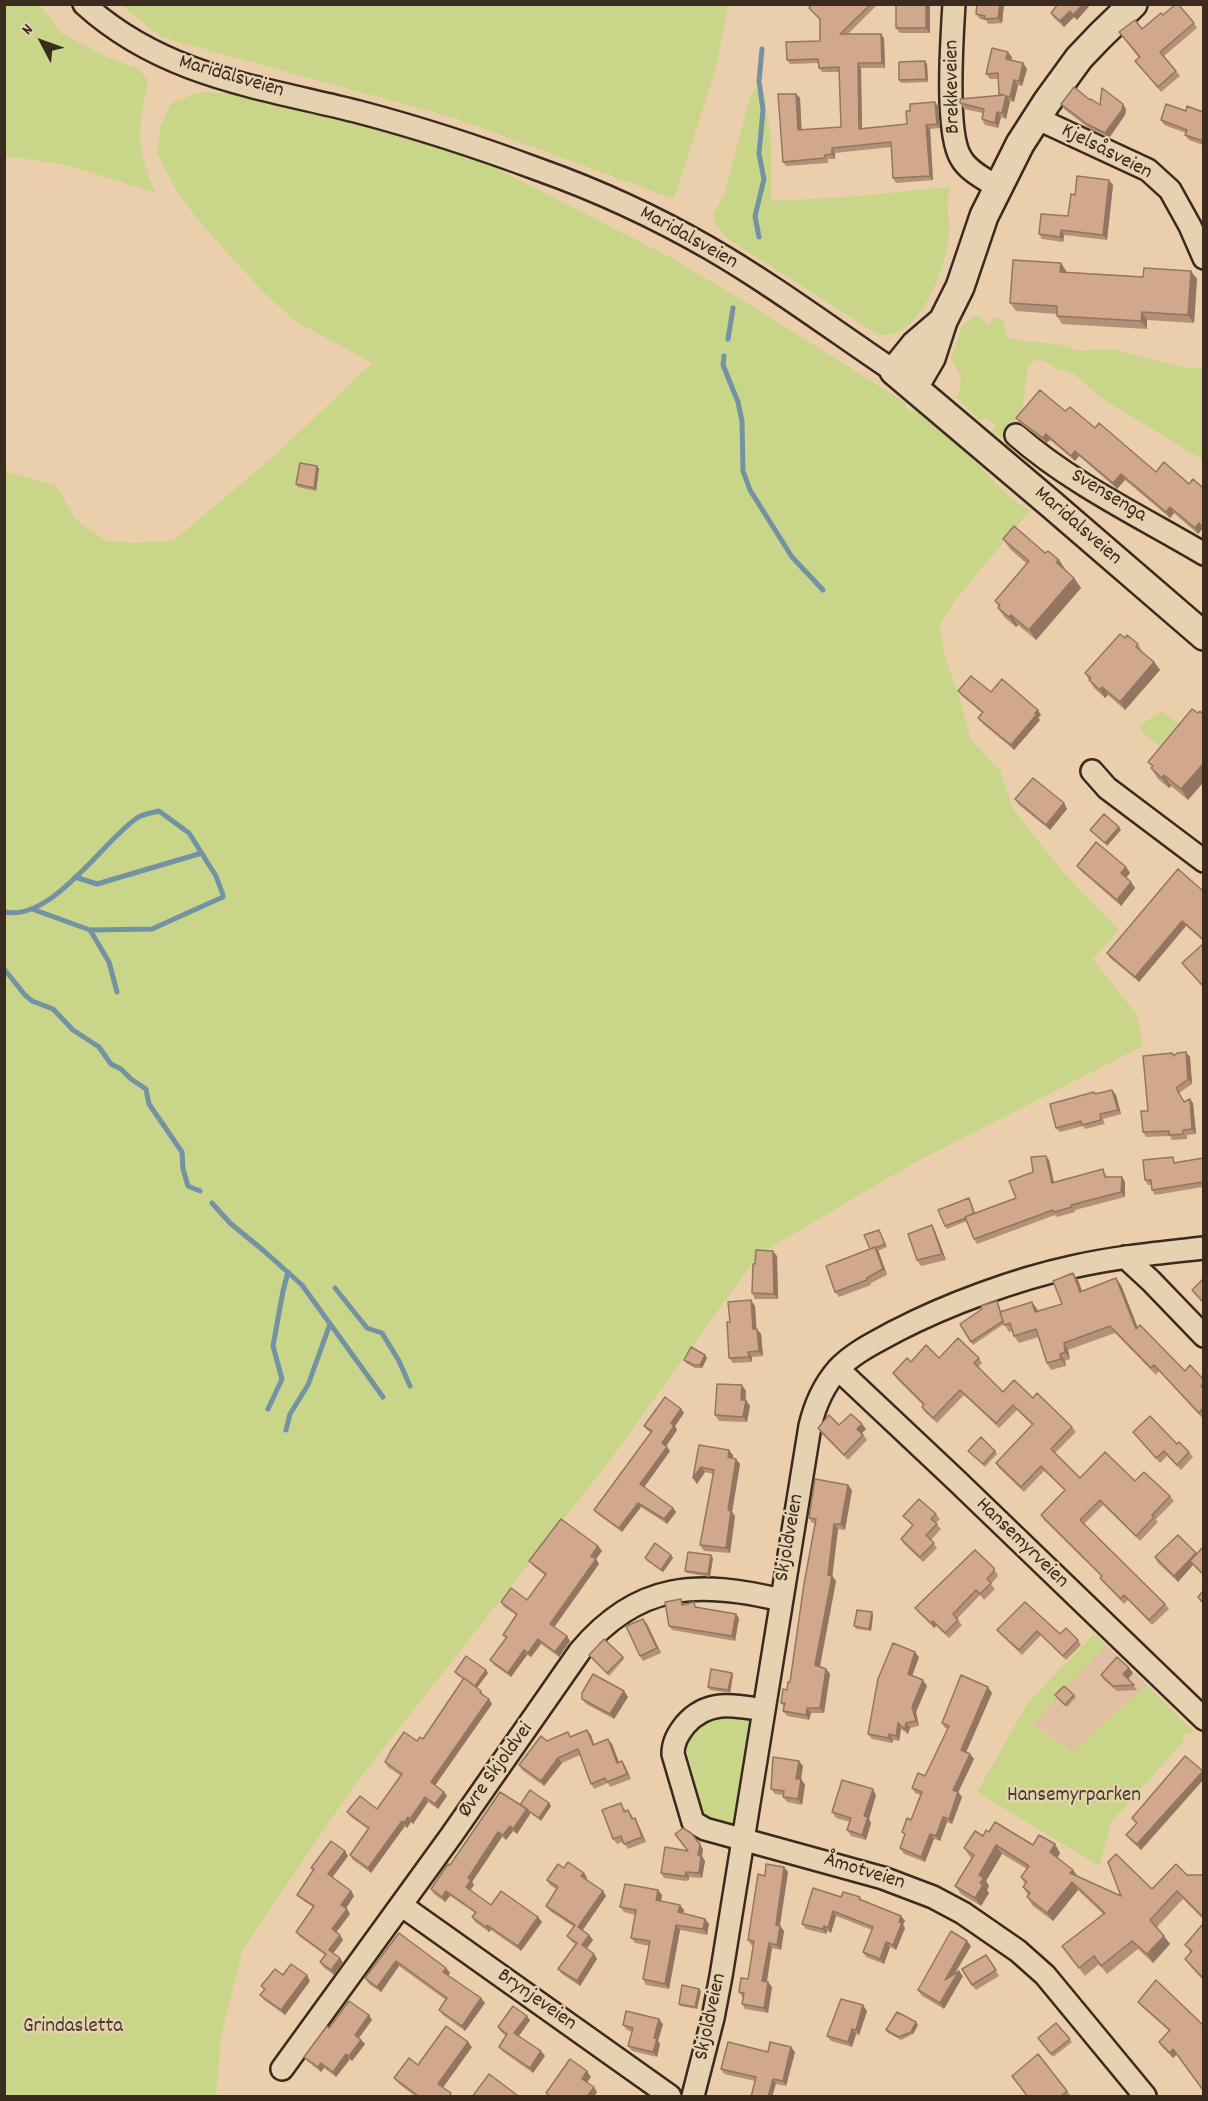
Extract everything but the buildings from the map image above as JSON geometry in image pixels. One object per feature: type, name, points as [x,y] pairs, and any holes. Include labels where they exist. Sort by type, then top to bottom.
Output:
[{"type":"main road","name":"Kjelsåsveien","points":[[904,379],[931,358],[943,321],[960,287],[984,216],[997,187],[1036,118],[1079,58],[1133,4]]},
{"type":"main road","name":"Maridalsveien","points":[[904,379],[1203,636]]},
{"type":"street","name":"Maridalsveien","points":[[84,4],[135,43],[186,67],[238,84],[344,108],[436,134],[540,170],[644,213],[750,273],[904,379]]},
{"type":"street","name":"Brekkeveien","points":[[954,4],[951,48],[953,138],[959,156],[965,165],[997,187]]},
{"type":"street","name":"Kjelsåsveien","points":[[1036,118],[1148,170],[1170,190],[1186,218],[1203,258]]},
{"type":"street","name":"Svensenga","points":[[1016,435],[1046,459],[1088,487],[1203,554]]},
{"type":"street","points":[[1092,771],[1107,788],[1203,861]]},
{"type":"street","name":"Skjoldveien","points":[[693,2097],[719,1987],[781,1600],[814,1412],[827,1383],[838,1369],[863,1349],[936,1312],[1070,1267],[1125,1257],[1203,1248]]},
{"type":"street","points":[[1125,1257],[1203,1336]]},
{"type":"street","name":"Hansemyrveien","points":[[838,1369],[1203,1719]]},
{"type":"street","name":"Øvre Skjoldvei","points":[[282,2069],[580,1651],[605,1624],[633,1607],[669,1592],[696,1588],[748,1592],[781,1600]]},
{"type":"street","name":"Åmotveien","points":[[763,1710],[734,1705],[708,1708],[688,1721],[678,1734],[673,1745],[673,1754],[693,1822],[705,1829],[830,1862],[913,1889],[963,1913],[1018,1951],[1045,1975],[1145,2097]]},
{"type":"street","name":"Brynjeveien","points":[[401,1905],[670,2097]]},
{"type":"shaded area","points":[[1106,1645],[1147,1685],[1072,1752],[1032,1723]]},
{"type":"green space","points":[[5,4],[40,5],[61,33],[107,57],[138,68],[148,81],[140,138],[144,163],[156,193],[67,165],[5,156]]},
{"type":"green space","points":[[121,5],[728,5],[716,68],[674,199],[454,118],[161,37]]},
{"type":"green space","points":[[755,89],[764,92],[771,139],[771,201],[847,197],[950,187],[949,237],[942,267],[927,301],[905,328],[892,334],[877,334],[728,239],[715,224],[713,215],[724,195],[750,97]]},
{"type":"green space","name":"Grindasletta","points":[[201,92],[239,94],[443,141],[668,256],[747,303],[906,403],[906,408],[911,412],[914,409],[945,434],[1007,494],[1031,510],[955,600],[940,625],[944,655],[959,696],[971,740],[1000,770],[1013,809],[1063,872],[1119,930],[1093,959],[1137,1015],[1143,1046],[912,1164],[759,1254],[608,1463],[353,1787],[243,1949],[221,2036],[216,2096],[5,2096],[4,471],[57,486],[75,519],[106,541],[135,543],[173,541],[275,455],[372,363],[295,321],[262,291],[197,219],[175,188],[157,153],[160,127],[171,103]]},
{"type":"green space","points":[[976,314],[990,326],[993,318],[998,317],[1003,321],[1007,336],[1020,341],[1058,344],[1078,351],[1111,349],[1185,368],[1203,368],[1203,460],[1104,400],[1074,374],[1055,368],[1044,361],[1036,360],[1028,365],[1022,414],[1017,424],[1015,438],[1009,444],[1007,443],[992,431],[996,426],[985,417],[981,421],[956,398],[961,381],[951,358],[963,325]]},
{"type":"green space","points":[[1162,711],[1179,724],[1159,746],[1143,733],[1140,725]]},
{"type":"green space","name":"Hansemyrparken","points":[[1094,1634],[1106,1645],[1032,1724],[1072,1752],[1147,1685],[1193,1731],[1189,1735],[1186,1733],[1182,1738],[1185,1740],[1112,1821],[1099,1866],[977,1792],[1028,1702]]},
{"type":"green space","points":[[711,1712],[749,1715],[752,1725],[736,1826],[728,1828],[704,1817],[684,1739]]},
{"type":"waterway","points":[[759,237],[755,216],[764,179],[759,154],[763,110],[759,81],[762,49]]},
{"type":"waterway","points":[[728,339],[733,308]]},
{"type":"waterway","points":[[724,356],[723,365],[738,402],[742,421],[743,471],[750,490],[792,557],[823,590]]},
{"type":"waterway","points":[[4,912],[22,912],[40,905],[75,878],[123,829],[137,818],[159,811],[189,833],[216,876],[223,895]]},
{"type":"waterway","points":[[75,877],[97,884],[202,853]]},
{"type":"waterway","points":[[32,909],[90,930],[152,929],[223,897]]},
{"type":"waterway","points":[[90,930],[109,962],[117,992]]},
{"type":"waterway","points":[[4,969],[32,1001],[53,1009],[73,1030],[99,1047],[111,1064],[146,1089],[149,1104],[182,1152],[183,1169],[188,1186],[200,1191]]},
{"type":"waterway","points":[[212,1203],[230,1223],[302,1285],[383,1397]]},
{"type":"waterway","points":[[268,1409],[282,1379],[273,1346],[288,1272]]},
{"type":"waterway","points":[[335,1288],[367,1328],[382,1333],[399,1361],[410,1386]]},
{"type":"waterway","points":[[286,1430],[290,1414],[308,1385],[330,1324]]}]
